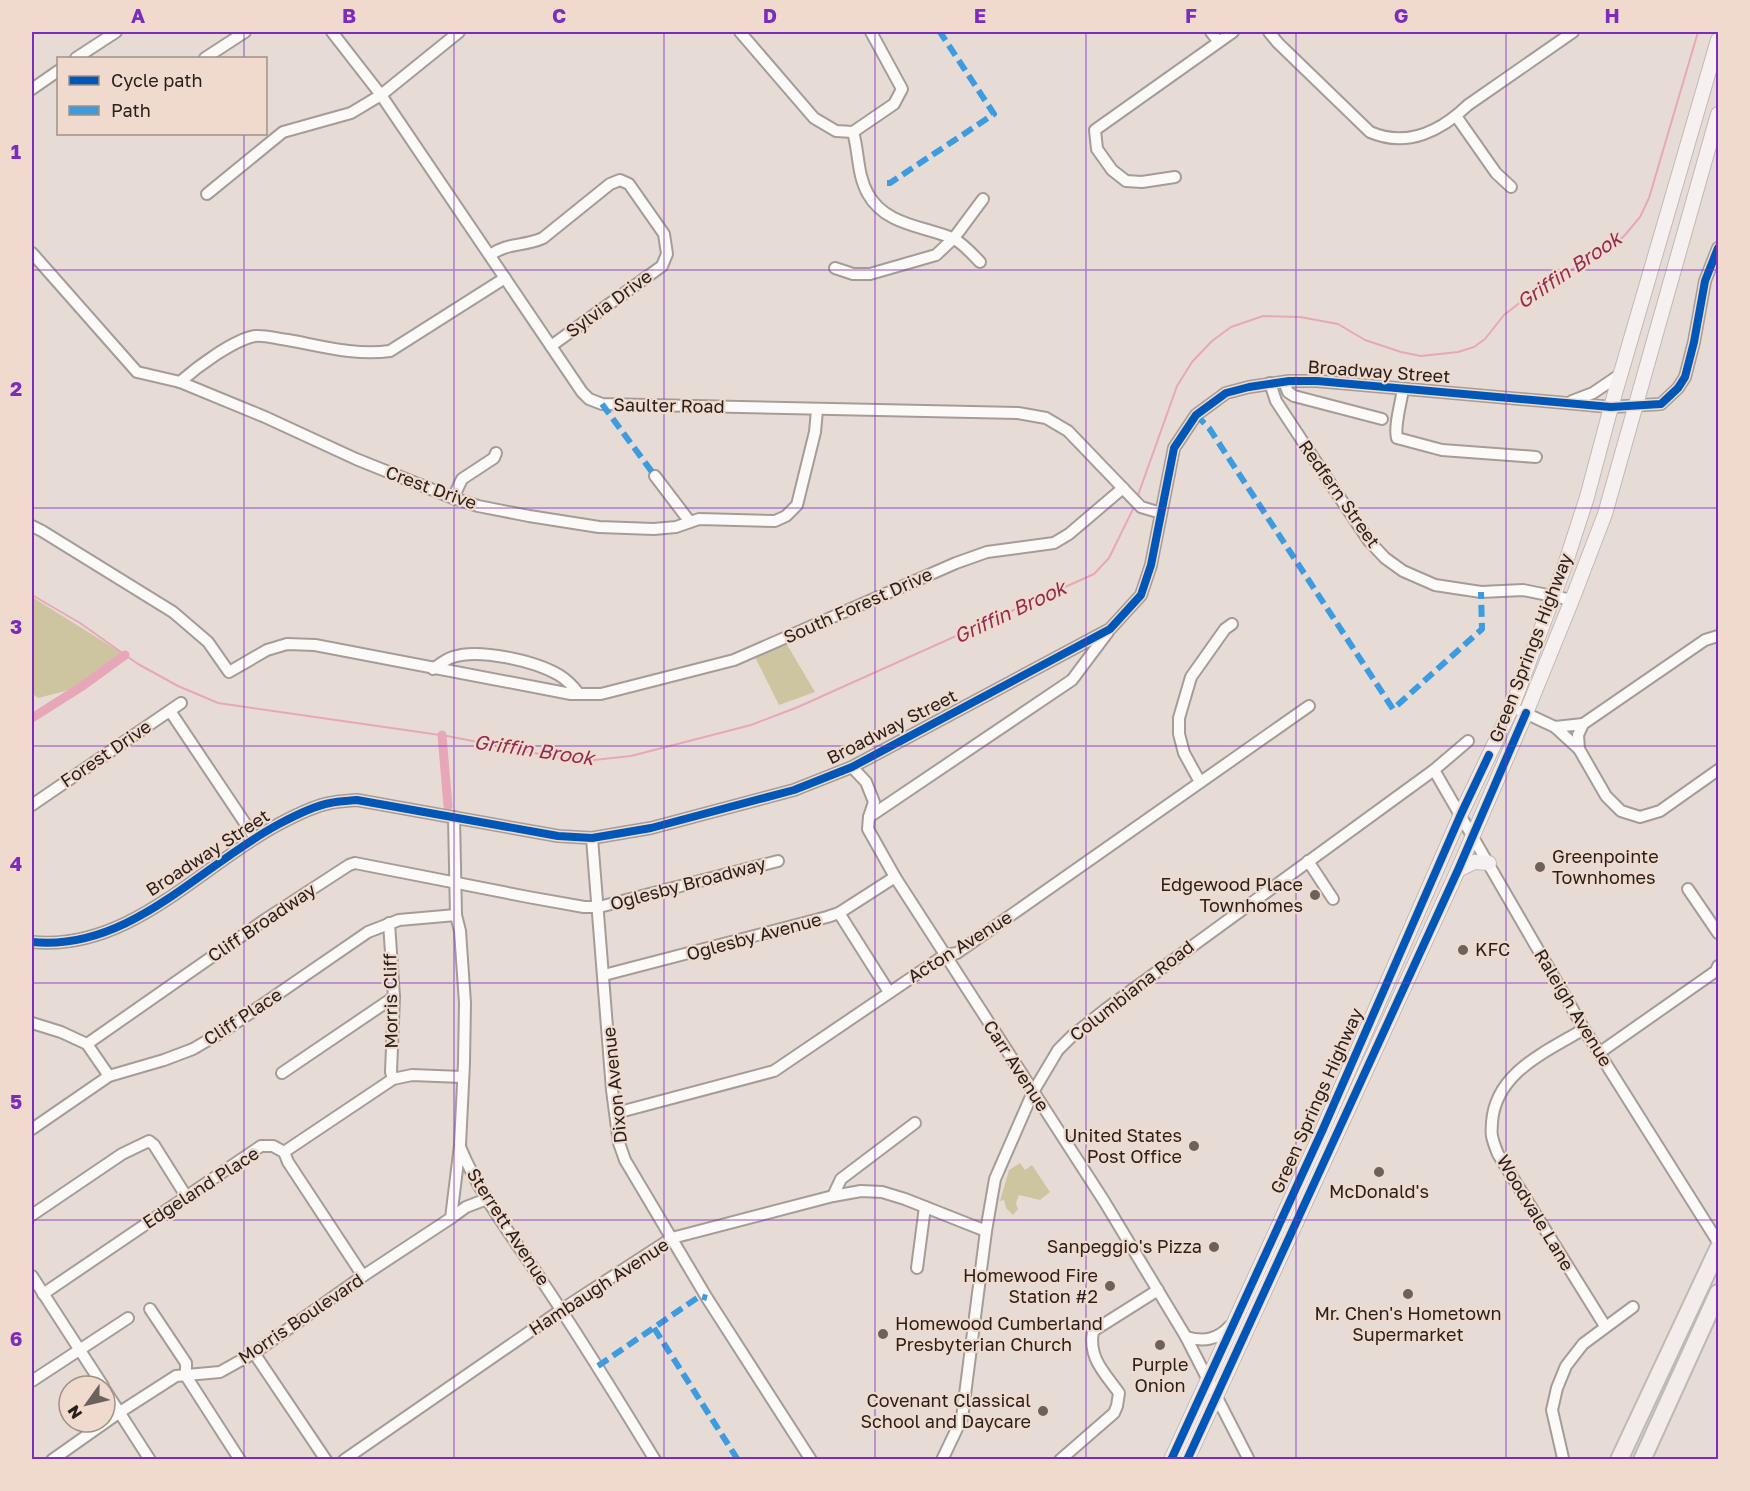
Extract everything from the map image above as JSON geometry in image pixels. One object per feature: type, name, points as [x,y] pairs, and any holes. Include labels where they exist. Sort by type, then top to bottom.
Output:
[{"type":"highway","points":[[1619,1460],[1719,1249]]},
{"type":"highway","points":[[1642,1460],[1716,1298]]},
{"type":"main road","name":"Green Springs Highway","points":[[1171,1460],[1326,1122],[1461,814],[1512,707],[1554,596],[1587,497],[1611,407],[1719,40]]},
{"type":"main road","name":"Green Springs Highway","points":[[1187,1460],[1458,870],[1572,600],[1605,514],[1719,114]]},
{"type":"main road","points":[[1458,870],[1474,862],[1489,863]]},
{"type":"street","points":[[78,57],[116,32]]},
{"type":"street","points":[[207,57],[245,32]]},
{"type":"street","name":"Saulter Road","points":[[332,32],[381,95],[582,392],[589,399],[602,404],[1018,413],[1046,418],[1068,431],[1142,507],[1161,513]]},
{"type":"street","points":[[207,194],[283,132],[351,113],[381,95],[459,32]]},
{"type":"street","points":[[740,32],[814,118],[836,131],[853,132],[894,104],[902,89],[871,32]]},
{"type":"street","points":[[1211,32],[1218,41]]},
{"type":"street","points":[[1175,177],[1142,182],[1126,181],[1112,170],[1097,149],[1095,130],[1233,32]]},
{"type":"street","points":[[1269,32],[1370,132],[1384,138],[1414,139],[1456,116],[1468,105],[1574,32]]},
{"type":"street","points":[[32,89],[57,72]]},
{"type":"street","points":[[1456,116],[1496,173],[1511,188]]},
{"type":"street","points":[[853,132],[857,144],[859,172],[867,194],[877,207],[901,222],[954,238],[980,262]]},
{"type":"street","name":"Sylvia Drive","points":[[490,255],[502,247],[531,244],[543,238],[610,184],[620,180],[629,184],[642,200],[664,234],[667,254],[662,266],[551,346]]},
{"type":"street","points":[[835,268],[854,274],[870,274],[936,255],[954,238],[983,199]]},
{"type":"street","points":[[1636,405],[1661,404],[1678,388],[1685,377],[1705,281],[1719,248]]},
{"type":"street","name":"Crest Drive","points":[[32,252],[137,372],[180,382],[265,417],[356,459],[453,498],[488,508],[599,527],[654,529],[676,527],[709,519],[738,522],[775,521],[786,516],[797,505],[815,432],[817,410]]},
{"type":"street","points":[[180,382],[198,366],[236,344],[256,336],[352,351],[374,353],[390,351],[505,278]]},
{"type":"street","points":[[1569,402],[1593,393],[1621,374]]},
{"type":"street","name":"Broadway Street","points":[[32,942],[43,944],[93,937],[140,916],[255,838],[293,817],[328,803],[357,801],[558,836],[592,838],[651,828],[794,790],[852,767],[1110,629],[1141,595],[1151,565],[1174,448],[1196,415],[1226,393],[1270,383],[1317,381],[1611,407],[1636,405]]},
{"type":"street","name":"Broadway Street","points":[[1284,382],[1288,392],[1294,396],[1382,419]]},
{"type":"street","name":"Redfern Street","points":[[1270,383],[1276,401],[1369,541],[1385,558],[1403,571],[1435,585],[1481,592],[1523,590],[1572,600]]},
{"type":"street","name":"Broadway Street","points":[[1403,389],[1395,430],[1397,438],[1442,450],[1536,457]]},
{"type":"street","points":[[453,498],[462,479],[494,458],[496,453]]},
{"type":"street","points":[[655,476],[690,522]]},
{"type":"street","name":"South Forest Drive","points":[[32,526],[173,612],[208,642],[229,672],[267,650],[287,644],[315,645],[433,669],[579,694],[601,694],[734,660],[956,562],[987,552],[1054,543],[1126,491]]},
{"type":"street","points":[[1200,782],[1184,753],[1179,734],[1179,718],[1191,677],[1225,629],[1232,624]]},
{"type":"street","points":[[869,817],[1072,680],[1110,629]]},
{"type":"street","points":[[1556,727],[1580,729],[1705,640],[1719,636]]},
{"type":"street","points":[[433,669],[454,657],[470,653],[484,654],[549,669],[571,684],[579,694]]},
{"type":"street","name":"Forest Drive","points":[[32,805],[181,704]]},
{"type":"street","name":"Acton Avenue","points":[[616,1113],[774,1071],[945,955],[957,953],[1309,706]]},
{"type":"street","points":[[1512,707],[1556,727],[1579,749],[1613,804],[1621,811],[1640,817],[1660,811],[1719,770]]},
{"type":"street","points":[[170,711],[255,838]]},
{"type":"street","points":[[1579,749],[1580,729]]},
{"type":"street","name":"Columbiana Road","points":[[942,1460],[962,1419],[986,1231],[995,1179],[1033,1092],[1058,1050],[1072,1036],[1434,770],[1468,741]]},
{"type":"street","name":"Carr Avenue","points":[[852,767],[866,782],[874,802],[868,829],[895,877],[1104,1201],[1186,1337],[1249,1460]]},
{"type":"street","name":"Raleigh Avenue","points":[[1434,770],[1584,1029],[1719,1242]]},
{"type":"street","points":[[451,1218],[460,1145],[465,1003],[460,931],[456,915],[454,817]]},
{"type":"street","name":"Dixon Avenue","points":[[592,838],[619,1143],[625,1160],[707,1298],[811,1460]]},
{"type":"street","name":"Oglesby Broadway","points":[[455,883],[584,907],[599,907],[778,861]]},
{"type":"street","points":[[1308,861],[1333,899]]},
{"type":"street","name":"Cliff Broadway","points":[[87,1044],[349,865],[355,863],[455,883]]},
{"type":"street","name":"Oglesby Avenue","points":[[604,975],[839,913],[895,877]]},
{"type":"street","points":[[1688,889],[1719,933]]},
{"type":"street","points":[[839,913],[890,992]]},
{"type":"street","name":"Cliff Place","points":[[32,1129],[109,1076],[164,1060],[194,1048],[227,1029],[368,932],[399,920],[456,915]]},
{"type":"street","name":"Morris Cliff","points":[[389,923],[394,997],[391,1072],[393,1079]]},
{"type":"street","points":[[1599,1053],[1716,971],[1719,966]]},
{"type":"street","points":[[282,1074],[394,997]]},
{"type":"street","points":[[32,1023],[61,1032],[87,1044],[109,1076]]},
{"type":"street","name":"Woodvale Lane","points":[[1584,1029],[1513,1075],[1502,1088],[1494,1107],[1491,1136],[1498,1154],[1605,1326]]},
{"type":"street","name":"Edgeland Place","points":[[43,1294],[261,1146],[273,1146],[284,1152],[393,1079],[412,1075],[462,1077]]},
{"type":"street","points":[[833,1196],[841,1179],[915,1123]]},
{"type":"street","points":[[32,1215],[122,1154],[149,1142],[154,1145],[186,1196]]},
{"type":"street","name":"Sterrett Avenue","points":[[460,1145],[467,1164],[487,1199],[561,1310],[655,1460]]},
{"type":"street","points":[[284,1152],[288,1162],[363,1276]]},
{"type":"street","name":"Hambaugh Avenue","points":[[344,1460],[561,1310],[672,1238],[833,1196],[861,1191],[882,1192],[986,1231]]},
{"type":"street","name":"Morris Boulevard","points":[[54,1459],[176,1376],[220,1372],[254,1353],[466,1207],[487,1199]]},
{"type":"street","points":[[917,1268],[925,1207]]},
{"type":"street","points":[[32,1276],[95,1374]]},
{"type":"street","points":[[1060,1460],[1114,1413],[1117,1406],[1119,1393],[1093,1355],[1090,1343],[1093,1331],[1158,1290]]},
{"type":"street","points":[[1563,1458],[1552,1410],[1557,1388],[1566,1366],[1583,1344],[1633,1307]]},
{"type":"street","points":[[150,1309],[186,1363],[186,1376],[240,1460]]},
{"type":"street","points":[[32,1381],[128,1318]]},
{"type":"street","points":[[1186,1337],[1198,1341],[1212,1339],[1222,1335],[1236,1318]]},
{"type":"street","points":[[254,1353],[326,1460]]},
{"type":"street","points":[[117,1408],[150,1460]]},
{"type":"street","points":[[1200,1430],[1212,1417],[1218,1415],[1231,1424]]},
{"type":"shaded area","points":[[32,597],[125,655],[81,687],[38,698],[32,693]]},
{"type":"shaded area","points":[[786,643],[815,692],[779,705],[755,657]]},
{"type":"shaded area","points":[[1020,1163],[1025,1170],[1032,1165],[1050,1192],[1040,1200],[1019,1195],[1016,1203],[1018,1209],[1013,1215],[1006,1208],[1004,1200],[1000,1201],[1009,1170]]},
{"type":"waterway","name":"Griffin Brook","points":[[1137,498],[1177,386],[1192,362],[1212,341],[1231,327],[1263,316],[1300,317],[1338,324],[1365,340],[1401,352],[1421,356],[1458,352],[1474,347],[1485,339],[1504,315],[1539,288],[1613,246],[1640,217],[1649,198],[1698,32]]},
{"type":"waterway","name":"Griffin Brook","points":[[32,595],[80,623],[138,664],[178,686],[218,703],[447,736],[560,758],[594,760],[631,756],[751,725],[798,707],[1094,574],[1109,558],[1134,507]]},
{"type":"waterway","points":[[32,718],[81,687],[125,655]]},
{"type":"waterway","points":[[442,735],[448,806]]},
{"type":"marked path","points":[[887,183],[994,114],[940,32]]},
{"type":"marked path","points":[[602,404],[655,476]]},
{"type":"marked path","points":[[1196,415],[1209,428],[1393,709],[1482,629],[1481,592]]},
{"type":"marked path","points":[[598,1366],[700,1296],[707,1298]]},
{"type":"marked path","points":[[654,1328],[738,1460]]},
{"type":"cycle path","points":[[32,942],[67,942],[100,934],[132,920],[279,824],[324,804],[357,800],[558,836],[592,838],[651,828],[794,790],[852,767],[1110,629],[1141,595],[1151,565],[1174,448],[1196,415],[1226,393],[1289,381],[1317,381],[1611,407],[1661,404],[1678,388],[1685,377],[1705,281],[1718,248]]},
{"type":"cycle path","points":[[1187,1460],[1458,870],[1526,713]]},
{"type":"cycle path","points":[[1171,1460],[1323,1129],[1489,755]]},
{"type":"place","name":"Greenpointe Townhomes","points":[[1540,867]]},
{"type":"place","name":"Edgewood Place Townhomes","points":[[1315,895]]},
{"type":"place","name":"KFC","points":[[1463,950]]},
{"type":"place","name":"United States Post Office","points":[[1194,1146]]},
{"type":"place","name":"McDonald's","points":[[1379,1172]]},
{"type":"place","name":"Sanpeggio's Pizza","points":[[1214,1247]]},
{"type":"place","name":"Homewood Fire Station #2","points":[[1110,1286]]},
{"type":"place","name":"Mr. Chen's Hometown Supermarket","points":[[1408,1294]]},
{"type":"place","name":"Homewood Cumberland Presbyterian Church","points":[[883,1334]]},
{"type":"place","name":"Purple Onion","points":[[1160,1345]]},
{"type":"place","name":"Covenant Classical School and Daycare","points":[[1043,1411]]}]
